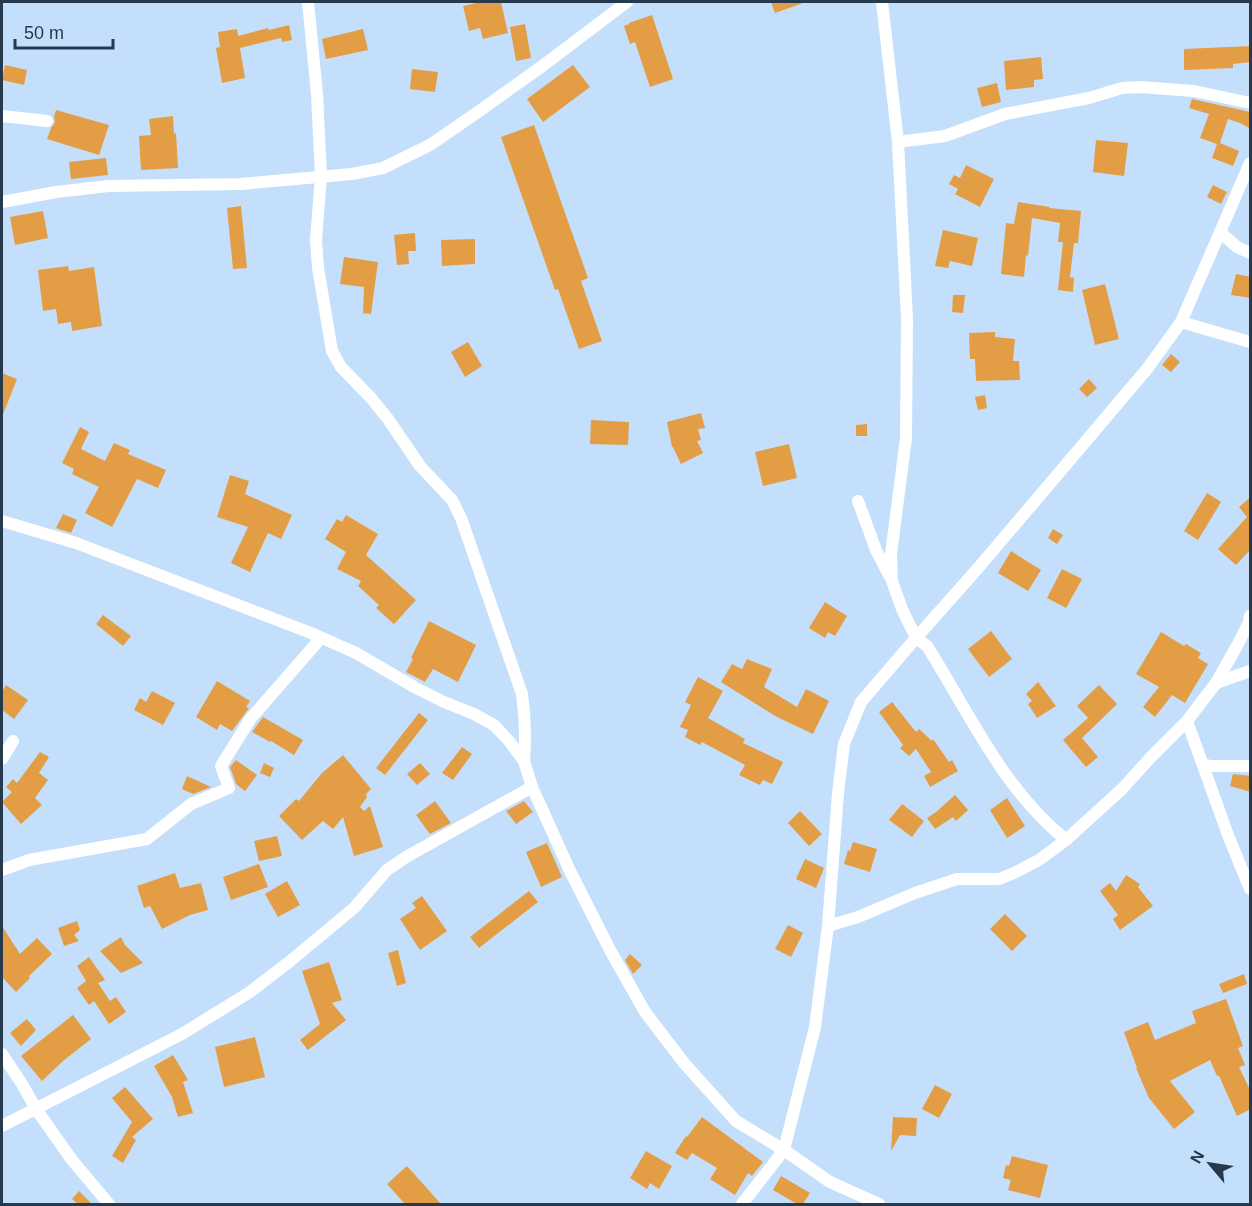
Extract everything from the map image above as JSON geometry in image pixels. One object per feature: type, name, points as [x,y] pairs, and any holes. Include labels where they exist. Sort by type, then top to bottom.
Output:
[{"type":"street","points":[[308,2],[317,94],[321,176],[316,240],[318,268],[332,351],[341,367],[388,418],[420,466],[452,500],[461,518],[522,694],[526,738],[524,761]]},
{"type":"street","points":[[2,202],[56,192],[108,186],[241,184],[352,174],[383,168],[430,145],[541,68],[627,2]]},
{"type":"street","points":[[882,2],[898,142],[907,318],[906,438],[891,554],[892,581]]},
{"type":"street","points":[[898,142],[945,136],[1005,114],[1089,98],[1122,88],[1194,91],[1251,103]]},
{"type":"street","points":[[2,116],[47,122]]},
{"type":"street","points":[[742,1204],[783,1150],[815,1027],[828,926],[844,744],[861,702],[980,567],[1140,377],[1181,322],[1251,163]]},
{"type":"street","points":[[1220,232],[1237,247],[1251,253]]},
{"type":"street","points":[[1181,322],[1251,342]]},
{"type":"street","points":[[858,501],[876,550],[916,638],[927,646],[982,741],[1017,791],[1049,826],[1066,840]]},
{"type":"street","points":[[2,521],[76,543],[321,638],[356,653],[416,688],[494,725],[524,761],[532,788],[610,951],[645,1012],[684,1063],[736,1121],[830,1182],[879,1204]]},
{"type":"street","points":[[828,926],[858,917],[915,893],[957,879],[999,879],[1039,860],[1066,840],[1122,789],[1187,721],[1216,682],[1251,616]]},
{"type":"street","points":[[2,870],[29,860],[147,839],[190,804],[230,788],[221,766],[251,718],[321,638]]},
{"type":"street","points":[[1216,682],[1251,671]]},
{"type":"street","points":[[1187,721],[1228,835],[1251,889]]},
{"type":"street","points":[[2,759],[13,741]]},
{"type":"street","points":[[1203,764],[1251,766]]},
{"type":"street","points":[[2,1126],[182,1034],[250,992],[354,908],[387,870],[406,857],[532,788]]},
{"type":"street","points":[[2,1054],[36,1109],[72,1160],[109,1204]]},
{"type":"building","points":[[481,2],[501,2],[508,33],[483,39],[480,28],[469,31],[463,6]]},
{"type":"building","points":[[771,2],[802,2],[803,3],[775,13]]},
{"type":"building","points":[[652,15],[673,79],[650,87],[635,42],[630,44],[624,26]]},
{"type":"building","points":[[525,24],[531,58],[516,61],[510,27]]},
{"type":"building","points":[[289,25],[292,40],[282,42],[281,38],[240,48],[245,78],[222,83],[216,48],[220,47],[218,32],[237,29],[238,36]]},
{"type":"building","points":[[363,29],[368,50],[326,59],[322,39]]},
{"type":"building","points":[[1251,46],[1251,62],[1233,64],[1233,68],[1184,70],[1184,49]]},
{"type":"building","points":[[1041,57],[1043,79],[1034,80],[1034,87],[1006,90],[1004,61]]},
{"type":"building","points":[[5,65],[27,70],[24,85],[2,80]]},
{"type":"building","points":[[573,65],[590,87],[543,122],[527,99]]},
{"type":"building","points":[[412,69],[438,72],[435,92],[410,89]]},
{"type":"building","points":[[997,83],[1001,102],[982,107],[977,88]]},
{"type":"building","points":[[1192,99],[1251,113],[1251,129],[1228,119],[1220,143],[1239,151],[1233,166],[1212,158],[1217,144],[1200,138],[1209,114],[1189,108]]},
{"type":"building","points":[[56,110],[109,125],[99,155],[47,139],[55,122]]},
{"type":"building","points":[[173,116],[178,168],[141,170],[139,136],[151,135],[149,119]]},
{"type":"building","points":[[534,125],[588,278],[581,281],[602,341],[579,349],[558,289],[555,290],[501,137]]},
{"type":"building","points":[[1096,140],[1128,143],[1124,176],[1093,172]]},
{"type":"building","points":[[106,158],[108,175],[71,179],[69,162]]},
{"type":"building","points":[[966,165],[994,179],[980,207],[955,194],[958,189],[949,184],[954,175],[960,178]]},
{"type":"building","points":[[1213,185],[1227,192],[1221,204],[1207,197]]},
{"type":"building","points":[[1018,202],[1081,211],[1078,243],[1074,243],[1070,277],[1074,278],[1073,292],[1058,290],[1063,242],[1058,242],[1060,223],[1032,218],[1024,277],[1001,274],[1006,223],[1014,224]]},
{"type":"building","points":[[241,206],[247,268],[233,269],[227,208]]},
{"type":"building","points":[[43,211],[48,238],[15,245],[10,217]]},
{"type":"building","points":[[943,230],[978,238],[972,266],[950,261],[948,268],[935,266]]},
{"type":"building","points":[[415,233],[416,251],[408,251],[409,264],[397,265],[394,235]]},
{"type":"building","points":[[475,239],[475,264],[442,266],[441,240]]},
{"type":"building","points":[[344,257],[378,262],[371,314],[363,313],[364,287],[340,284]]},
{"type":"building","points":[[68,266],[69,271],[94,267],[102,326],[72,331],[71,322],[58,324],[56,309],[43,311],[38,270]]},
{"type":"building","points":[[1236,274],[1251,277],[1251,298],[1231,295]]},
{"type":"building","points":[[1105,284],[1119,339],[1095,345],[1082,290]]},
{"type":"building","points":[[953,295],[965,295],[963,313],[952,312]]},
{"type":"building","points":[[995,332],[995,337],[1015,339],[1013,361],[1019,361],[1020,380],[976,381],[975,359],[970,359],[969,333]]},
{"type":"building","points":[[468,342],[482,366],[465,377],[451,352]]},
{"type":"building","points":[[1171,354],[1180,362],[1171,372],[1162,365]]},
{"type":"building","points":[[2,373],[17,379],[2,417]]},
{"type":"building","points":[[1089,379],[1097,388],[1087,397],[1079,389]]},
{"type":"building","points":[[985,395],[987,408],[978,410],[975,397]]},
{"type":"building","points":[[701,413],[705,428],[698,429],[701,440],[697,441],[703,453],[681,464],[672,447],[667,422]]},
{"type":"building","points":[[591,420],[629,422],[628,445],[590,444]]},
{"type":"building","points":[[867,424],[867,436],[856,436],[856,425]]},
{"type":"building","points":[[80,427],[89,432],[81,449],[105,461],[114,443],[130,450],[128,454],[166,470],[158,488],[137,479],[112,527],[85,513],[99,487],[72,474],[74,469],[62,463]]},
{"type":"building","points":[[789,444],[797,478],[763,486],[755,452]]},
{"type":"building","points":[[230,475],[249,481],[245,494],[292,515],[281,539],[268,533],[250,572],[231,563],[248,527],[217,517]]},
{"type":"building","points":[[1207,493],[1221,502],[1198,540],[1184,531]]},
{"type":"building","points":[[1251,497],[1251,549],[1236,565],[1218,549],[1247,517],[1239,507]]},
{"type":"building","points":[[63,514],[77,520],[71,533],[56,528]]},
{"type":"building","points":[[346,515],[378,534],[366,555],[416,600],[394,624],[376,608],[379,605],[358,586],[361,581],[337,569],[346,552],[325,539],[337,519],[342,522]]},
{"type":"building","points":[[1053,529],[1063,535],[1057,544],[1048,538]]},
{"type":"building","points":[[1011,551],[1041,570],[1028,591],[998,573]]},
{"type":"building","points":[[1062,569],[1082,579],[1066,608],[1047,598]]},
{"type":"building","points":[[825,602],[847,616],[835,636],[828,632],[825,638],[809,628]]},
{"type":"building","points":[[103,615],[131,636],[123,646],[96,624]]},
{"type":"building","points":[[429,621],[476,645],[458,682],[433,669],[425,682],[406,672]]},
{"type":"building","points":[[991,631],[1012,659],[989,677],[968,649]]},
{"type":"building","points":[[1161,632],[1201,653],[1198,658],[1208,664],[1185,703],[1172,695],[1155,717],[1143,707],[1159,687],[1136,674]]},
{"type":"building","points":[[747,659],[772,669],[764,687],[797,707],[806,689],[829,701],[813,734],[777,717],[721,682],[732,664],[742,669]]},
{"type":"building","points":[[698,677],[723,691],[708,718],[745,739],[743,743],[783,762],[772,784],[763,780],[760,785],[739,775],[745,765],[702,742],[700,745],[685,737],[688,730],[680,727],[691,705],[685,702]]},
{"type":"building","points":[[217,681],[250,701],[246,707],[249,708],[232,731],[220,724],[217,730],[196,717]]},
{"type":"building","points":[[1038,682],[1056,706],[1037,718],[1028,704],[1032,701],[1026,694]]},
{"type":"building","points":[[6,685],[28,700],[14,719],[2,710],[2,692]]},
{"type":"building","points":[[1099,685],[1117,704],[1082,738],[1098,757],[1086,767],[1063,740],[1088,718],[1077,706]]},
{"type":"building","points":[[152,691],[175,703],[163,725],[134,710],[140,698],[146,702]]},
{"type":"building","points":[[892,702],[916,732],[919,729],[932,741],[933,739],[949,762],[952,760],[958,771],[930,787],[924,776],[931,772],[916,749],[909,756],[900,748],[903,745],[879,712]]},
{"type":"building","points":[[419,713],[428,720],[385,775],[376,768]]},
{"type":"building","points":[[263,717],[303,740],[294,755],[252,732]]},
{"type":"building","points":[[462,747],[472,754],[453,780],[442,773]]},
{"type":"building","points":[[40,752],[49,757],[39,773],[48,780],[35,798],[42,805],[21,824],[2,802],[12,792],[6,787],[13,779],[17,783]]},
{"type":"building","points":[[343,755],[371,789],[360,807],[364,811],[370,806],[383,847],[354,856],[343,817],[333,829],[323,821],[302,840],[279,816],[296,799],[299,801],[322,773]]},
{"type":"building","points":[[236,760],[257,775],[245,791],[236,784],[230,767]]},
{"type":"building","points":[[264,763],[274,768],[270,777],[260,773]]},
{"type":"building","points":[[420,763],[430,774],[417,785],[407,774]]},
{"type":"building","points":[[1233,774],[1251,776],[1251,792],[1230,786]]},
{"type":"building","points":[[187,776],[211,787],[193,794],[182,789]]},
{"type":"building","points":[[955,795],[968,810],[956,821],[953,817],[935,829],[927,818]]},
{"type":"building","points":[[1007,798],[1025,826],[1007,838],[990,810]]},
{"type":"building","points":[[435,801],[451,823],[430,834],[416,815]]},
{"type":"building","points":[[524,801],[533,812],[516,824],[506,811]]},
{"type":"building","points":[[902,804],[924,821],[912,837],[889,820]]},
{"type":"building","points":[[800,811],[822,834],[809,846],[788,823]]},
{"type":"building","points":[[277,836],[282,856],[259,861],[254,841]]},
{"type":"building","points":[[853,842],[877,849],[870,872],[844,864]]},
{"type":"building","points":[[547,843],[562,877],[541,887],[526,852]]},
{"type":"building","points":[[805,859],[824,868],[816,888],[796,879]]},
{"type":"building","points":[[259,864],[268,887],[231,900],[223,877]]},
{"type":"building","points":[[175,873],[180,888],[201,883],[208,910],[190,915],[162,929],[150,906],[144,908],[137,886]]},
{"type":"building","points":[[1126,875],[1140,884],[1138,887],[1153,906],[1120,930],[1113,919],[1118,915],[1100,891],[1110,883],[1116,891]]},
{"type":"building","points":[[287,881],[300,905],[278,917],[265,894]]},
{"type":"building","points":[[529,891],[538,902],[479,948],[470,937]]},
{"type":"building","points":[[422,896],[447,931],[420,950],[400,919],[416,908],[412,903]]},
{"type":"building","points":[[1005,914],[1027,936],[1012,951],[990,929]]},
{"type":"building","points":[[77,921],[80,930],[74,935],[79,941],[64,946],[58,928]]},
{"type":"building","points":[[788,925],[803,933],[791,957],[775,949]]},
{"type":"building","points":[[2,926],[20,954],[37,938],[52,954],[16,992],[2,977]]},
{"type":"building","points":[[121,937],[125,945],[143,963],[121,973],[100,951]]},
{"type":"building","points":[[398,950],[406,983],[397,986],[388,953]]},
{"type":"building","points":[[630,954],[642,965],[633,974],[625,960]]},
{"type":"building","points":[[89,957],[105,980],[98,983],[110,1001],[116,997],[126,1012],[109,1024],[94,1001],[89,1005],[77,988],[86,981],[77,966]]},
{"type":"building","points":[[329,962],[342,1000],[332,1003],[346,1020],[308,1050],[300,1040],[320,1024],[302,971]]},
{"type":"building","points":[[1244,974],[1247,984],[1223,993],[1219,984]]},
{"type":"building","points":[[1226,999],[1243,1046],[1238,1048],[1245,1065],[1239,1067],[1251,1092],[1251,1109],[1237,1116],[1210,1060],[1170,1081],[1195,1112],[1174,1129],[1149,1098],[1124,1032],[1148,1022],[1155,1040],[1196,1023],[1192,1011]]},
{"type":"building","points":[[73,1015],[91,1039],[42,1081],[21,1056]]},
{"type":"building","points":[[27,1019],[36,1030],[21,1046],[10,1033]]},
{"type":"building","points":[[255,1037],[265,1077],[224,1087],[215,1047]]},
{"type":"building","points":[[173,1055],[188,1080],[183,1082],[193,1113],[178,1117],[172,1097],[154,1066]]},
{"type":"building","points":[[935,1085],[952,1094],[939,1118],[922,1109]]},
{"type":"building","points":[[125,1087],[153,1119],[132,1137],[136,1140],[123,1163],[112,1156],[132,1122],[112,1098]]},
{"type":"building","points":[[702,1117],[763,1162],[752,1176],[748,1173],[735,1195],[710,1179],[717,1168],[692,1153],[687,1160],[675,1153]]},
{"type":"building","points":[[893,1117],[917,1118],[916,1136],[900,1135],[891,1151]]},
{"type":"building","points":[[646,1151],[672,1166],[659,1189],[650,1183],[647,1189],[630,1178]]},
{"type":"building","points":[[1012,1156],[1048,1165],[1040,1198],[1008,1190],[1011,1180],[1003,1178],[1006,1165],[1009,1166]]},
{"type":"building","points":[[407,1166],[441,1204],[405,1204],[387,1184]]},
{"type":"building","points":[[781,1176],[810,1193],[803,1204],[797,1204],[773,1190]]},
{"type":"building","points":[[79,1191],[92,1204],[78,1204],[72,1199]]}]
